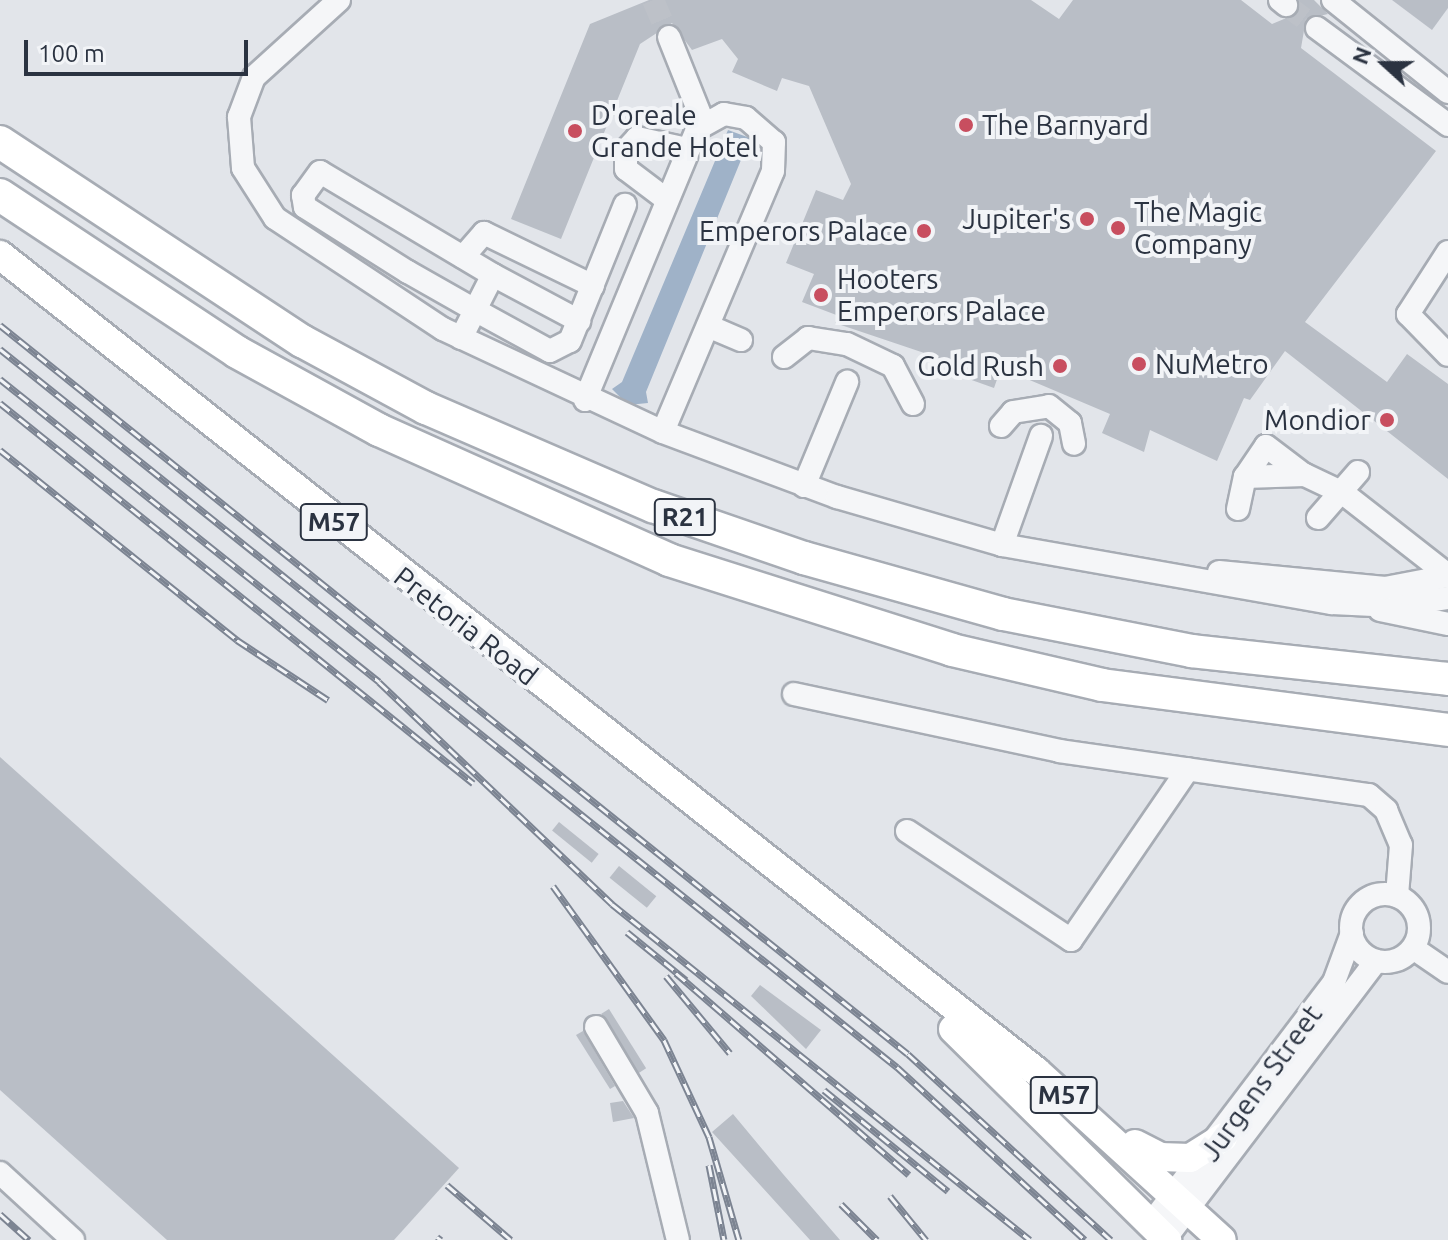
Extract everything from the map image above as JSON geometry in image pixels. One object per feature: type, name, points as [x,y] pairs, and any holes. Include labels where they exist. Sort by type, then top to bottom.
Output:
[{"type":"highway","name":"R21","points":[[0,142],[218,292],[302,341],[426,408],[653,506],[804,558],[1003,614],[1191,651],[1448,679]]},
{"type":"highway","name":"R21","points":[[0,195],[237,352],[379,430],[669,560],[952,650],[1102,685],[1448,730]]},
{"type":"main road","name":"Pretoria Road","points":[[0,255],[669,788],[708,810],[1094,1119],[1186,1202],[1222,1240]]},
{"type":"main road","name":"Pretoria Road","points":[[669,788],[698,822],[1015,1083],[1161,1234]]},
{"type":"main road","points":[[1094,1119],[1167,1159],[1198,1156],[1223,1137]]},
{"type":"lane","points":[[339,0],[254,77],[239,117],[243,168],[268,210],[320,254],[461,338],[585,400],[663,432],[804,486],[971,534],[1191,583],[1374,605],[1448,598]]},
{"type":"lane","points":[[1333,0],[1448,92]]},
{"type":"lane","points":[[1317,28],[1448,125]]},
{"type":"lane","points":[[669,37],[703,122]]},
{"type":"lane","points":[[1377,72],[1394,49]]},
{"type":"lane","points":[[651,183],[676,148],[703,122],[724,114],[746,118],[776,148],[773,171],[663,432]]},
{"type":"lane","points":[[667,200],[651,183],[626,169],[626,150],[637,138],[676,148]]},
{"type":"lane","points":[[585,400],[667,200],[676,148]]},
{"type":"lane","points":[[579,321],[493,275],[328,172],[303,195],[305,207],[475,310],[550,351],[563,349],[579,321],[625,205]]},
{"type":"lane","points":[[463,257],[484,233],[593,286]]},
{"type":"lane","points":[[1448,252],[1408,314],[1448,355]]},
{"type":"lane","points":[[461,338],[493,275]]},
{"type":"lane","points":[[708,326],[741,340]]},
{"type":"lane","points":[[784,357],[808,338],[847,344],[893,366],[913,404]]},
{"type":"lane","points":[[804,486],[847,382]]},
{"type":"lane","points":[[1001,426],[1021,409],[1049,406],[1070,423],[1074,444]]},
{"type":"lane","points":[[1002,540],[1041,436]]},
{"type":"lane","points":[[1318,518],[1343,493],[1358,472]]},
{"type":"lane","points":[[1238,509],[1245,477],[1305,475],[1343,493],[1448,576]]},
{"type":"lane","points":[[1002,540],[1289,581],[1385,588],[1448,576]]},
{"type":"lane","points":[[1374,605],[1388,616],[1448,624]]},
{"type":"lane","points":[[794,694],[1059,751],[1375,798],[1401,845],[1397,896]]},
{"type":"lane","points":[[907,831],[1071,940],[1188,769]]},
{"type":"lane","points":[[1397,896],[1415,912],[1413,948],[1397,960],[1376,961],[1352,933],[1364,901],[1397,896]]},
{"type":"lane","name":"Jurgens Street","points":[[1186,1202],[1223,1137],[1342,970],[1352,933]]},
{"type":"lane","points":[[1413,948],[1448,972]]},
{"type":"lane","name":"Jurgens Street","points":[[1161,1234],[1376,961]]},
{"type":"lane","points":[[596,1027],[647,1113],[678,1240]]},
{"type":"lane","points":[[0,1173],[73,1240]]},
{"type":"water","points":[[728,130],[750,138],[646,392],[648,403],[628,405],[612,389],[622,382]]},
{"type":"building","points":[[649,0],[1031,0],[1059,19],[1073,0],[1241,0],[1272,24],[1296,14],[1299,0],[1314,0],[1328,14],[1306,19],[1301,48],[1436,151],[1305,322],[1387,382],[1407,354],[1448,384],[1448,479],[1285,351],[1250,400],[1244,398],[1217,461],[1150,430],[1144,452],[1102,433],[1110,414],[1001,368],[994,388],[952,373],[957,364],[835,323],[839,316],[802,302],[814,274],[786,263],[816,190],[843,200],[851,184],[809,86],[782,78],[777,91],[732,72],[738,59],[722,39],[692,50],[672,23],[640,44],[561,239],[511,219],[590,24]]},
{"type":"building","points":[[1392,0],[1448,0],[1448,8],[1432,30]]},
{"type":"building","points":[[0,757],[459,1168],[394,1240],[167,1240],[0,1090]]},
{"type":"building","points":[[559,822],[599,854],[592,863],[552,831]]},
{"type":"building","points":[[619,866],[656,896],[647,908],[610,878]]},
{"type":"building","points":[[760,985],[821,1030],[806,1049],[751,996]]},
{"type":"building","points":[[609,1009],[646,1068],[638,1073],[601,1014]]},
{"type":"building","points":[[583,1031],[615,1086],[610,1089],[576,1035]]},
{"type":"building","points":[[623,1101],[634,1118],[613,1122],[610,1103]]},
{"type":"building","points":[[733,1114],[840,1240],[810,1240],[712,1132]]},
{"type":"tunnel","points":[[653,0],[669,37]]},
{"type":"tunnel","points":[[1286,5],[1317,28]]},
{"type":"railway","points":[[0,325],[908,1054],[1111,1240]]},
{"type":"railway","points":[[0,349],[897,1067],[1085,1240]]},
{"type":"railway","points":[[0,379],[379,682],[612,904],[1030,1240]]},
{"type":"railway","points":[[0,403],[473,783]]},
{"type":"railway","points":[[0,450],[237,640],[328,700]]},
{"type":"railway","points":[[553,886],[664,1040],[709,1137],[739,1240]]},
{"type":"railway","points":[[627,932],[686,980]]},
{"type":"railway","points":[[676,973],[909,1175]]},
{"type":"railway","points":[[666,976],[730,1053]]},
{"type":"railway","points":[[824,1090],[948,1191]]},
{"type":"railway","points":[[709,1165],[724,1240]]},
{"type":"railway","points":[[447,1185],[511,1240]]},
{"type":"railway","points":[[890,1196],[926,1240]]},
{"type":"railway","points":[[841,1204],[877,1240]]},
{"type":"railway","points":[[0,1214],[29,1240]]},
{"type":"railway","points":[[437,1237],[441,1240]]},
{"type":"place","name":"The Barnyard","points":[[966,125]]},
{"type":"place","name":"D'oreale Grande Hotel","points":[[575,131]]},
{"type":"place","name":"Jupiter's","points":[[1087,219]]},
{"type":"place","name":"The Magic Company","points":[[1118,228]]},
{"type":"place","name":"Emperors Palace","points":[[924,231]]},
{"type":"place","name":"Hooters Emperors Palace","points":[[821,295]]},
{"type":"place","name":"NuMetro","points":[[1139,364]]},
{"type":"place","name":"Gold Rush","points":[[1060,366]]},
{"type":"place","name":"Mondior","points":[[1387,420]]}]
